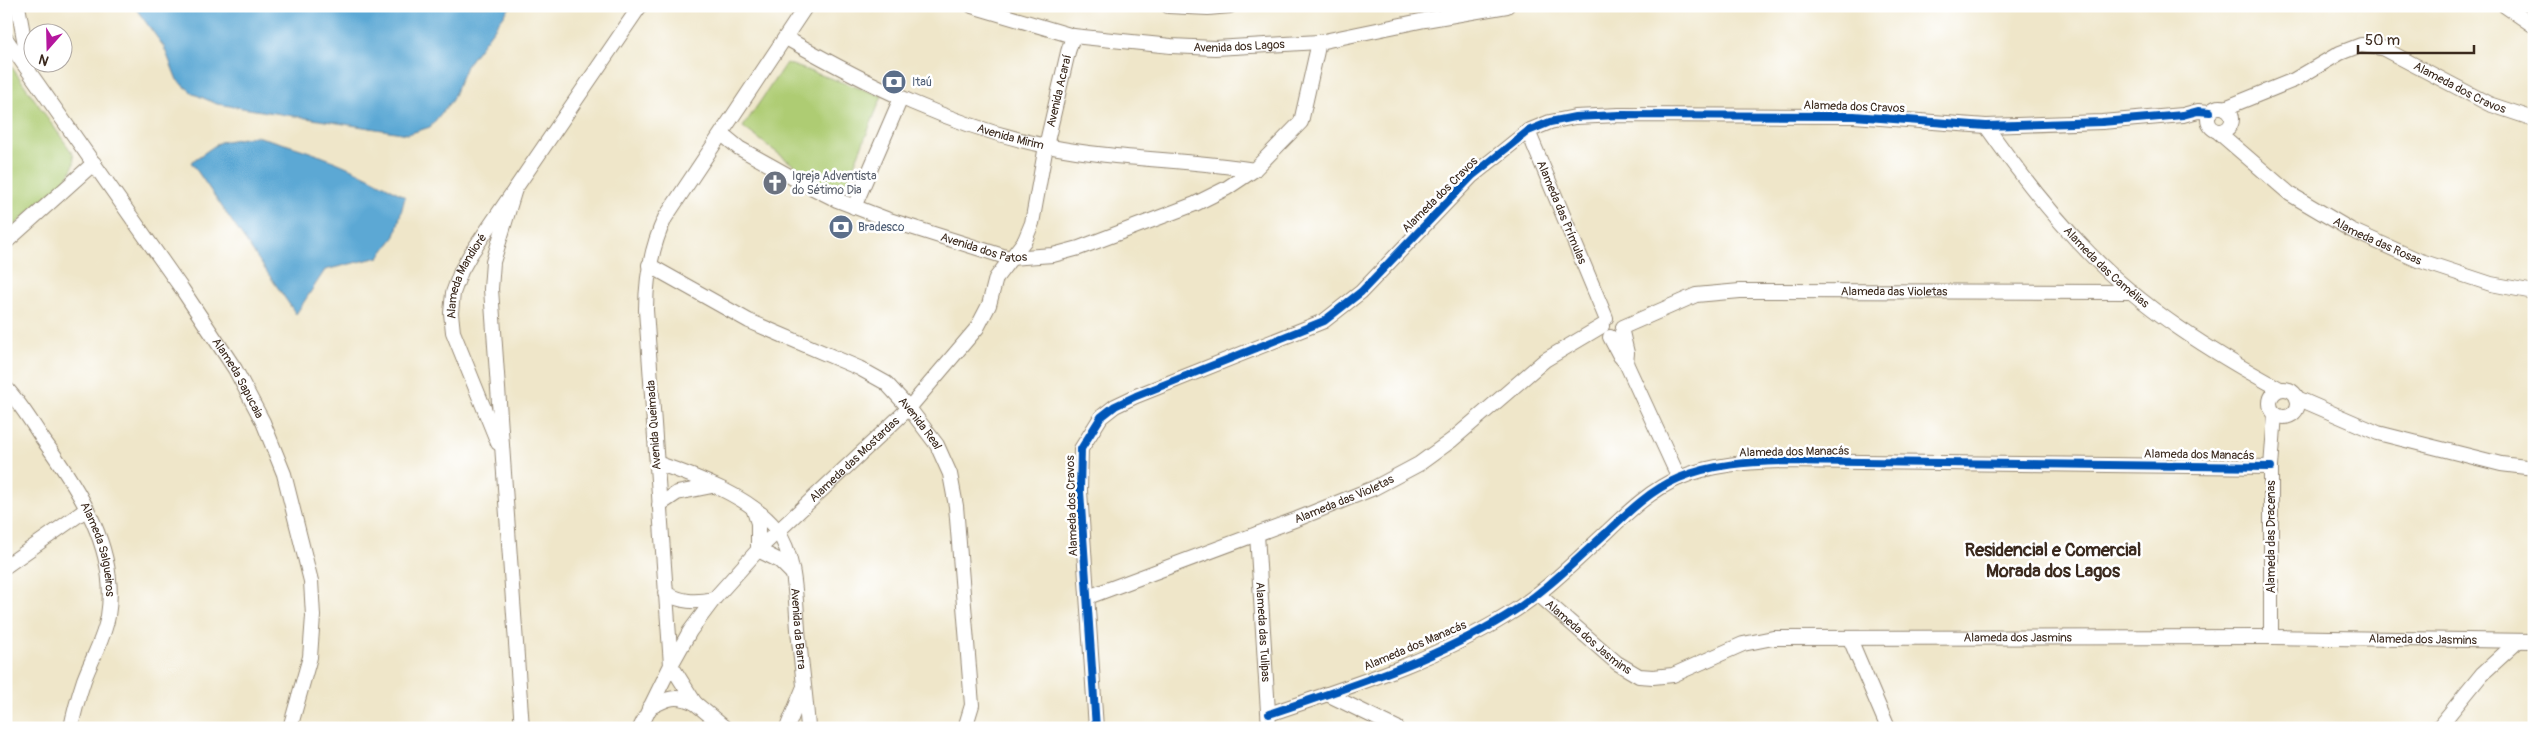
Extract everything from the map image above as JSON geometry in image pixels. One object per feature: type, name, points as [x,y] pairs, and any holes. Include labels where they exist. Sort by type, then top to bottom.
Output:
[{"type":"street","points":[[18,6],[31,75]]},
{"type":"street","name":"Alameda Mandioré","points":[[502,456],[453,332],[451,313],[454,293],[461,271],[470,255],[640,6]]},
{"type":"street","points":[[722,134],[806,6]]},
{"type":"street","name":"Avenida dos Lagos","points":[[972,6],[1073,36],[1171,46],[1215,48],[1319,42],[1464,9],[1507,6]]},
{"type":"street","points":[[1168,6],[1208,8],[1230,6]]},
{"type":"street","points":[[2505,6],[2534,26]]},
{"type":"street","name":"Avenida Acaraí","points":[[1010,258],[1025,240],[1032,223],[1046,146],[1073,36]]},
{"type":"street","name":"Avenida Mirim","points":[[786,38],[851,75],[938,114],[978,128],[1046,146],[1128,158],[1215,164],[1254,170]]},
{"type":"street","name":"Alameda Sapucaia","points":[[6,39],[94,163],[235,369],[263,422],[284,474],[311,581],[313,616],[310,657],[290,728]]},
{"type":"street","name":"Avenida dos Patos","points":[[722,134],[739,148],[793,178],[854,207],[1010,258],[1053,255],[1079,248],[1195,204],[1227,188],[1254,170],[1301,122],[1319,42]]},
{"type":"street","name":"Alameda dos Cravos","points":[[2225,108],[2294,80],[2353,47],[2372,45],[2391,52],[2489,104],[2534,118]]},
{"type":"street","points":[[854,207],[901,98]]},
{"type":"street","points":[[2220,123],[2242,113],[2251,98]]},
{"type":"street","name":"Alameda das Rosas","points":[[2225,108],[2232,116],[2220,123],[2238,138],[2242,152],[2290,194],[2351,230],[2418,260],[2491,284],[2534,292]]},
{"type":"street","name":"Alameda dos Cravos","points":[[1096,728],[1080,491],[1081,449],[1101,417],[1115,406],[1136,396],[1305,330],[1336,314],[1361,292],[1472,176],[1528,131],[1550,122],[1576,117],[1619,115],[1854,116],[1986,126],[2102,122],[2183,115],[2220,123]]},
{"type":"street","name":"Alameda das Camélias","points":[[1986,126],[2015,168],[2089,253],[2132,292],[2210,349],[2258,377],[2275,395],[2287,389],[2294,392],[2288,410]]},
{"type":"street","name":"Alameda das Prímulas","points":[[1528,131],[1597,292],[1605,300],[1613,326],[1628,353],[1626,363],[1679,478]]},
{"type":"street","name":"Avenida Queimada","points":[[671,665],[646,310],[649,265],[654,240],[665,218],[722,134]]},
{"type":"street","points":[[6,242],[94,163]]},
{"type":"street","name":"Alameda Mandioré","points":[[515,189],[493,262],[491,288],[522,728]]},
{"type":"street","points":[[470,255],[482,256],[493,262]]},
{"type":"street","name":"Alameda das Mostardas","points":[[671,665],[690,631],[714,599],[758,550],[909,408],[978,328],[989,305],[996,278],[1010,258]]},
{"type":"street","name":"Avenida Real","points":[[649,265],[749,321],[858,368],[886,383],[909,408],[937,445],[950,474],[956,506],[972,705],[964,728]]},
{"type":"street","name":"Alameda das Violetas","points":[[1088,596],[1257,534],[1374,488],[1419,464],[1452,440],[1545,360],[1569,348],[1583,345],[1613,326],[1649,316],[1658,310],[1696,295],[1740,291],[2132,292]]},
{"type":"street","points":[[474,382],[497,377]]},
{"type":"street","name":"Alameda Salgueiros","points":[[6,388],[70,478],[88,509],[104,551],[109,578],[110,598],[103,638],[84,679],[71,728]]},
{"type":"street","points":[[2275,395],[2271,407],[2288,410],[2323,410],[2387,435],[2501,464],[2534,468]]},
{"type":"street","name":"Alameda das Dracenas","points":[[2271,637],[2270,467],[2274,437],[2288,410]]},
{"type":"street","name":"Alameda dos Manacás","points":[[1269,721],[1327,694],[1447,648],[1504,617],[1539,595],[1629,511],[1679,478],[1742,462],[2270,467]]},
{"type":"street","name":"Avenida da Barra","points":[[657,463],[712,486],[754,508],[777,531],[784,543],[793,573],[808,728]]},
{"type":"street","points":[[660,505],[677,493],[712,486]]},
{"type":"street","points":[[754,508],[758,523],[758,550]]},
{"type":"street","points":[[6,566],[88,509]]},
{"type":"street","name":"Alameda das Tulipas","points":[[1257,534],[1269,721]]},
{"type":"street","name":"Avenida da Barra","points":[[758,550],[780,561],[793,573]]},
{"type":"street","points":[[665,593],[684,602],[714,599]]},
{"type":"street","name":"Alameda dos Jasmins","points":[[1539,595],[1617,663],[1639,676],[1652,677],[1673,675],[1735,647],[1773,638],[2271,637],[2534,642]]},
{"type":"street","points":[[1850,639],[1888,728]]},
{"type":"street","points":[[2438,728],[2482,674],[2517,642]]},
{"type":"street","points":[[671,665],[695,703]]},
{"type":"street","points":[[640,728],[671,665]]},
{"type":"street","name":"Avenida da Barra","points":[[787,728],[805,685]]},
{"type":"street","points":[[1327,694],[1397,728]]},
{"type":"street","points":[[649,708],[680,696],[695,703],[725,728]]},
{"type":"green space","points":[[6,59],[73,154],[74,163],[69,176],[6,233]]},
{"type":"green space","points":[[786,63],[882,96],[840,200],[743,127]]},
{"type":"water","points":[[134,6],[511,6],[466,66],[452,100],[430,127],[408,134],[217,104],[194,94],[177,80],[164,47]]},
{"type":"water","points":[[255,136],[332,160],[369,177],[405,197],[395,236],[379,257],[325,270],[296,314],[191,162],[220,142]]},
{"type":"cycle path","points":[[1096,728],[1080,491],[1081,449],[1101,417],[1115,406],[1136,396],[1324,321],[1361,292],[1472,176],[1528,131],[1550,122],[1575,117],[1619,115],[1854,116],[1986,126],[2102,122],[2183,115],[2198,111],[2210,112]]},
{"type":"cycle path","points":[[1269,714],[1390,672],[1478,632],[1520,607],[1546,587],[1632,509],[1659,488],[1679,478],[1704,470],[1743,463],[1783,461],[2271,467]]},
{"type":"place","name":"Itaú","points":[[894,82]]},
{"type":"place","name":"Igreja Adventista do Sétimo Dia","points":[[775,183]]},
{"type":"place","name":"Bradesco","points":[[841,227]]},
{"type":"district","name":"Residencial e Comercial Morada dos Lagos","points":[[2053,560]]}]
